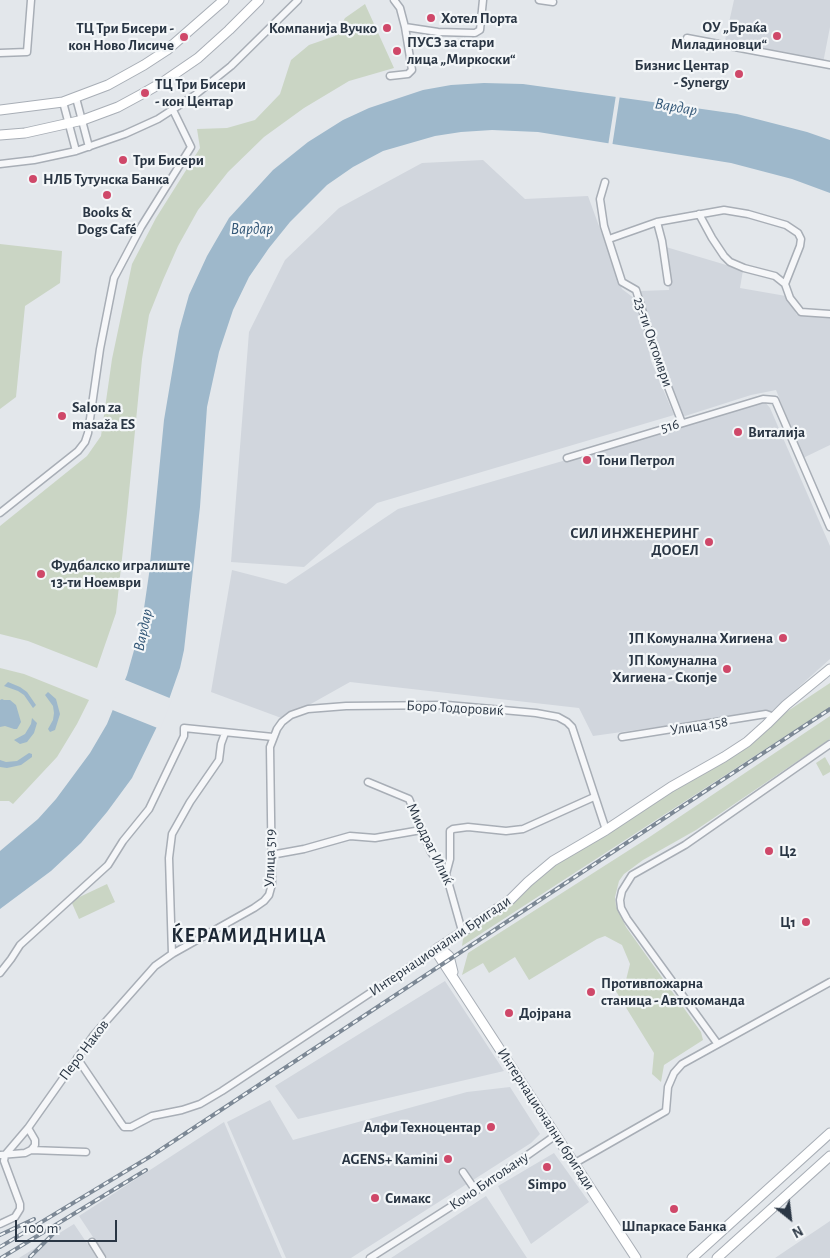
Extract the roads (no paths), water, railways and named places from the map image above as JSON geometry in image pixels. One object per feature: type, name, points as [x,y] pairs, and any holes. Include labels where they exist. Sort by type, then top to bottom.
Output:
[{"type":"street","points":[[0,52],[27,52],[31,0]]},
{"type":"street","points":[[0,110],[63,102],[108,85],[159,56],[187,34],[224,0]]},
{"type":"street","points":[[0,135],[24,133],[69,124],[118,107],[175,74],[212,46],[259,0]]},
{"type":"street","points":[[0,164],[34,160],[89,147],[141,127],[172,110],[195,95],[231,66],[298,0]]},
{"type":"street","points":[[390,76],[408,74],[412,70],[405,27],[400,8],[394,0]]},
{"type":"street","points":[[405,27],[438,32],[475,34],[480,30],[484,0]]},
{"type":"street","points":[[539,0],[553,2]]},
{"type":"street","points":[[687,38],[830,65]]},
{"type":"street","points":[[76,98],[89,147]]},
{"type":"street","points":[[63,102],[76,151]]},
{"type":"street","points":[[0,513],[78,451],[85,442],[114,278],[141,227],[191,147],[172,110]]},
{"type":"street","name":"23-ти Октомври","points":[[605,182],[600,199],[604,226],[622,282],[636,290],[658,361],[682,423]]},
{"type":"street","points":[[609,238],[657,222],[699,214],[724,210],[748,214],[786,225],[798,233],[801,239],[800,246],[785,284]]},
{"type":"street","points":[[699,214],[712,238],[730,262],[744,268],[775,276],[785,284],[790,298],[800,312],[830,314]]},
{"type":"street","points":[[657,222],[668,282]]},
{"type":"street","name":"516","points":[[567,458],[763,399],[775,400],[830,527]]},
{"type":"street","name":"Интернационални Бригади","points":[[77,1058],[124,1127],[131,1127],[152,1116],[200,1104],[510,900],[553,861],[747,742],[786,705],[830,669]]},
{"type":"street","name":"Боро Тодоровиќ","points":[[273,737],[282,722],[290,715],[300,711],[346,706],[447,705],[551,716],[567,722],[572,727],[606,830]]},
{"type":"street","name":"Улица 158","points":[[622,737],[766,714],[774,717]]},
{"type":"street","points":[[0,973],[20,945],[108,864],[123,841],[149,809],[184,736],[184,728],[273,737]]},
{"type":"street","points":[[172,954],[168,858],[172,834],[190,802],[220,760],[221,744],[225,733]]},
{"type":"street","name":"Улица 519","points":[[172,954],[264,901],[269,895],[272,887],[270,747],[273,737]]},
{"type":"street","points":[[717,1043],[627,919],[621,908],[622,891],[632,875],[685,844],[830,744]]},
{"type":"street","name":"Миодраг Илиќ","points":[[368,782],[409,799],[431,852],[446,874],[462,930]]},
{"type":"street","points":[[446,874],[450,859],[450,831],[453,829],[468,826],[506,830],[522,829],[594,797]]},
{"type":"street","points":[[271,854],[304,849],[350,836],[375,838],[421,830]]},
{"type":"street","points":[[449,956],[450,946],[462,930]]},
{"type":"street","name":"Интернационални бригади","points":[[437,949],[449,956],[455,980]]},
{"type":"street","name":"Интернационални бригади","points":[[437,949],[455,980],[634,1254],[640,1258]]},
{"type":"street","name":"Перо Наков","points":[[3,1155],[28,1128],[93,1036],[146,974],[172,954]]},
{"type":"street","points":[[575,1163],[666,1111],[668,1087],[674,1073],[682,1064],[830,982]]},
{"type":"street","points":[[0,1224],[15,1217],[20,1204],[3,1155],[25,1153],[35,1146],[28,1128]]},
{"type":"street","points":[[692,1258],[830,1132]]},
{"type":"street","name":"Кочо Битољану","points":[[370,1258],[476,1191],[556,1135]]},
{"type":"street","points":[[31,1150],[86,1152]]},
{"type":"street","points":[[717,1258],[830,1156]]},
{"type":"street","points":[[463,1172],[476,1191]]},
{"type":"street","points":[[685,1258],[713,1238]]},
{"type":"street","points":[[92,1242],[102,1258]]},
{"type":"water","name":"Вардар","points":[[484,83],[523,84],[737,114],[807,132],[830,140],[830,193],[792,179],[731,163],[538,132],[492,130],[435,136],[383,151],[353,167],[327,185],[290,222],[249,277],[233,310],[219,352],[207,407],[200,507],[184,650],[180,668],[166,708],[132,778],[107,812],[81,843],[51,871],[0,909],[0,851],[38,819],[56,799],[90,753],[107,724],[127,675],[142,622],[149,574],[164,420],[179,331],[189,295],[207,256],[229,218],[273,170],[308,142],[343,120],[369,108],[423,90],[451,85]]},
{"type":"water","points":[[8,682],[27,692],[36,705],[33,708],[24,695],[4,686]]},
{"type":"water","points":[[48,692],[56,699],[60,714],[55,730],[50,732],[48,729],[53,720],[54,713],[53,706],[45,695]]},
{"type":"water","points":[[0,700],[10,700],[16,705],[21,722],[17,729],[5,726],[0,727]]},
{"type":"water","points":[[32,718],[37,723],[34,733],[27,742],[20,744],[14,740],[25,734]]},
{"type":"water","points":[[29,753],[32,754],[32,757],[21,765],[7,768],[0,767],[0,760],[6,762],[17,761]]},
{"type":"railway","points":[[0,1247],[151,1156],[830,709]]},
{"type":"railway","points":[[1,1258],[146,1170]]},
{"type":"railway","points":[[0,1235],[34,1219]]},
{"type":"railway","points":[[30,1257],[59,1228]]},
{"type":"place","name":"Хотел Порта","points":[[431,18]]},
{"type":"place","name":"Компанија Вучко","points":[[387,28]]},
{"type":"place","name":"ОУ „Браќа Миладиновци“","points":[[777,36]]},
{"type":"place","name":"ТЦ Три Бисери - кон Ново Лисиче","points":[[184,37]]},
{"type":"place","name":"ПУСЗ за стари лица „Миркоски“","points":[[397,51]]},
{"type":"place","name":"Бизнис Центар - Synergy","points":[[739,74]]},
{"type":"place","name":"ТЦ Три Бисери - кон Центар","points":[[145,93]]},
{"type":"place","name":"Три Бисери","points":[[123,160]]},
{"type":"place","name":"НЛБ Тутунска Банка","points":[[33,179]]},
{"type":"place","name":"Books & Dogs Café","points":[[107,195]]},
{"type":"place","name":"Salon za masaža ES","points":[[62,416]]},
{"type":"place","name":"Виталија","points":[[738,432]]},
{"type":"place","name":"Тони Петрол","points":[[587,460]]},
{"type":"place","name":"СИЛ ИНЖЕНЕРИНГ ДООЕЛ","points":[[709,542]]},
{"type":"place","name":"Фудбалско игралиште 13-ти Ноември","points":[[41,574]]},
{"type":"place","name":"ЈП Комунална Хигиена","points":[[783,638]]},
{"type":"place","name":"ЈП Комунална Хигиена - Скопје","points":[[727,669]]},
{"type":"place","name":"Ц2","points":[[769,851]]},
{"type":"place","name":"Ц1","points":[[806,922]]},
{"type":"place","name":"Противпожарна станица - Автокоманда","points":[[591,992]]},
{"type":"place","name":"Дојрана","points":[[509,1013]]},
{"type":"place","name":"Алфи Техноцентар","points":[[491,1127]]},
{"type":"place","name":"AGENS+ Kamini","points":[[448,1159]]},
{"type":"place","name":"Simpo","points":[[547,1167]]},
{"type":"place","name":"Симакс","points":[[375,1198]]},
{"type":"place","name":"Шпаркасе Банка","points":[[674,1209]]},
{"type":"district","name":"ЌЕРАМИДНИЦА","points":[[249,936]]}]
